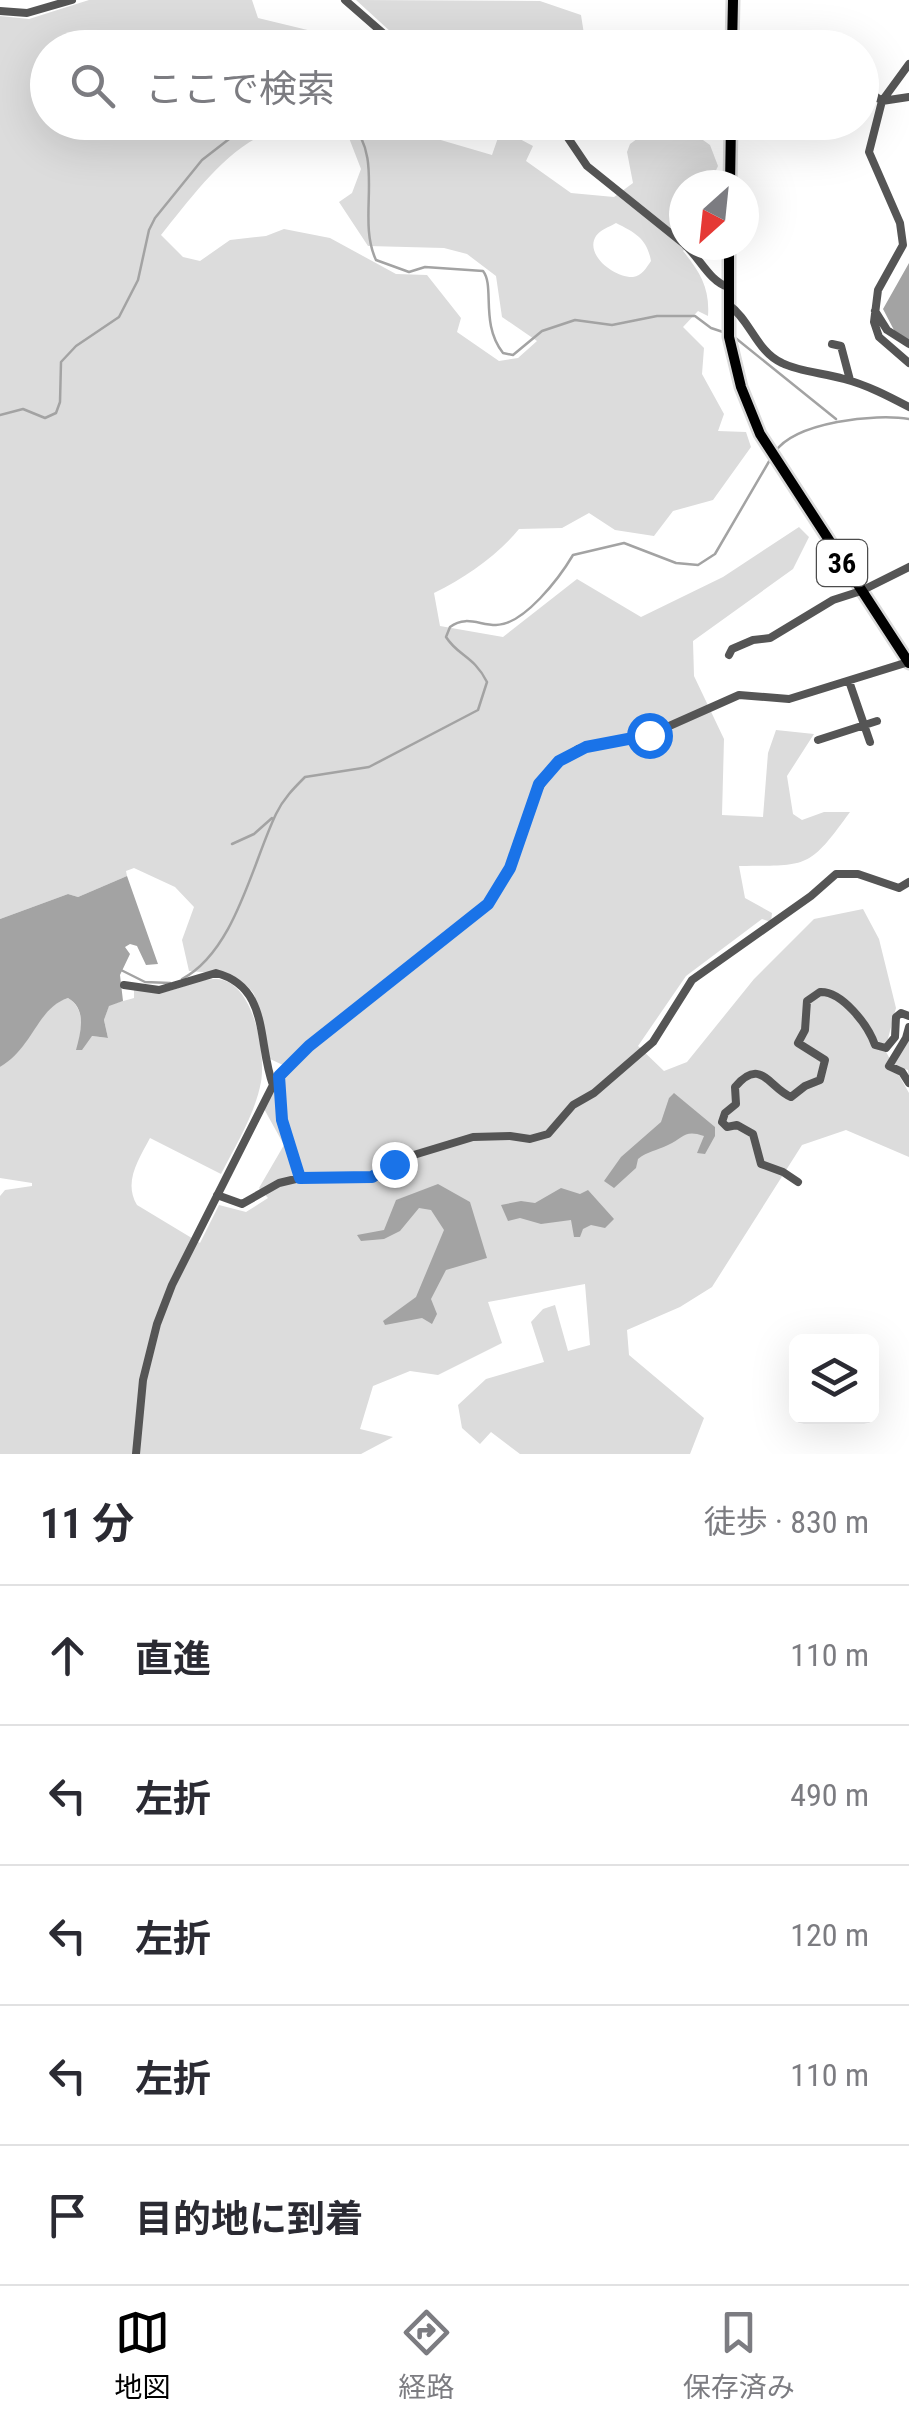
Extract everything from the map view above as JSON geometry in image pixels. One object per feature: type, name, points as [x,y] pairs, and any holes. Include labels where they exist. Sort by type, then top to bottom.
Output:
[{"type":"main road","points":[[732,30],[733,0]]},
{"type":"main road","points":[[730,170],[731,140]]},
{"type":"main road","name":"36","points":[[729,260],[728,321],[749,408],[769,450],[908,662]]},
{"type":"street","points":[[0,10],[28,13],[72,0]]},
{"type":"street","points":[[345,0],[379,30]]},
{"type":"street","points":[[879,114],[882,102],[909,64]]},
{"type":"street","points":[[879,100],[909,97]]},
{"type":"street","points":[[569,140],[587,166],[669,231]]},
{"type":"street","points":[[872,140],[869,152],[900,222],[903,245],[878,290],[876,332],[909,364]]},
{"type":"street","points":[[701,260],[715,281],[728,287]]},
{"type":"street","points":[[728,304],[766,350],[784,364],[850,380],[909,408]]},
{"type":"street","points":[[875,311],[887,330],[909,344]]},
{"type":"street","points":[[832,344],[841,346],[850,380]]},
{"type":"street","points":[[730,654],[742,644],[770,638],[833,600],[909,567]]},
{"type":"street","points":[[136,1454],[143,1380],[157,1324],[172,1284],[273,1085],[309,1046],[488,904],[510,868],[539,784],[559,761],[586,747],[649,735],[739,695],[789,700],[908,662]]},
{"type":"street","points":[[849,681],[870,742]]},
{"type":"street","points":[[818,740],[877,721]]},
{"type":"street","points":[[217,1195],[242,1204],[279,1183],[300,1178],[372,1177],[407,1158],[472,1137],[530,1139],[548,1134],[573,1105],[594,1094],[652,1042],[692,980],[836,874],[858,874],[899,888],[909,882]]},
{"type":"street","points":[[124,986],[135,984],[159,990],[216,973],[240,984],[254,1002],[273,1085]]},
{"type":"street","points":[[798,1182],[784,1172],[760,1164],[753,1134],[744,1128],[726,1127],[722,1122],[725,1113],[736,1104],[735,1087],[751,1074],[759,1074],[792,1097],[820,1080],[825,1060],[798,1042],[805,1030],[806,1002],[820,992],[840,999],[881,1048],[886,1048],[895,1037],[896,1017],[901,1013],[909,1016]]},
{"type":"street","points":[[909,1027],[888,1066],[902,1072],[909,1083]]},
{"type":"street","points":[[279,1076],[282,1120],[300,1178]]},
{"type":"shaded area","points":[[89,0],[252,0],[258,18],[308,30],[30,30],[30,140],[254,140],[204,182],[161,235],[183,257],[200,261],[230,240],[266,236],[284,229],[330,238],[396,274],[427,275],[461,318],[457,332],[499,361],[518,358],[537,341],[502,317],[496,276],[467,254],[444,248],[368,246],[339,202],[352,193],[361,169],[350,140],[441,140],[492,155],[497,140],[522,140],[533,146],[526,161],[571,193],[614,197],[633,183],[627,152],[636,140],[703,140],[710,145],[716,170],[669,170],[669,260],[690,260],[703,281],[708,316],[698,311],[683,327],[704,348],[702,374],[724,414],[718,431],[746,432],[751,447],[713,500],[673,511],[654,536],[615,530],[589,513],[562,528],[519,529],[480,565],[434,593],[440,626],[503,637],[577,579],[641,617],[723,577],[799,527],[809,537],[793,569],[693,641],[694,676],[724,739],[722,815],[763,817],[768,753],[776,730],[814,734],[787,776],[793,814],[802,820],[824,812],[850,812],[825,845],[805,860],[739,866],[745,898],[772,913],[771,922],[762,919],[686,976],[638,1046],[664,1071],[687,1062],[754,979],[814,919],[863,909],[879,939],[896,1008],[885,1050],[891,1061],[909,1038],[909,1080],[908,1070],[893,1065],[909,1093],[909,1157],[846,1130],[802,1145],[712,1287],[680,1307],[627,1330],[629,1355],[704,1418],[690,1454],[520,1454],[491,1432],[480,1444],[462,1428],[458,1405],[486,1379],[544,1362],[531,1322],[543,1309],[555,1305],[568,1351],[590,1345],[585,1284],[488,1302],[502,1343],[438,1375],[410,1371],[373,1386],[360,1429],[393,1437],[361,1454],[0,1454],[0,1196],[5,1190],[32,1183],[0,1178],[0,1067],[20,1049],[49,1010],[68,998],[80,1015],[77,1050],[81,1050],[91,1036],[108,1038],[104,1020],[109,1005],[134,998],[134,990],[164,992],[216,979],[240,992],[259,1037],[261,1082],[250,1118],[221,1174],[150,1138],[132,1179],[137,1205],[200,1243],[219,1205],[246,1212],[268,1198],[259,1188],[284,1145],[263,1107],[286,1072],[285,1066],[268,1058],[254,994],[248,987],[225,975],[189,971],[182,940],[194,907],[175,887],[134,868],[126,871],[127,876],[78,897],[68,894],[0,919],[0,16],[29,19]],"holes":[[[616,223],[640,237],[651,261],[636,276],[610,269],[594,251],[596,236]]]},
{"type":"shaded area","points":[[356,0],[540,1],[581,15],[583,30],[389,30]]},
{"type":"shaded area","points":[[909,263],[909,341],[895,332],[883,309]]},
{"type":"shaded area","points":[[127,876],[158,964],[146,965],[137,946],[125,947],[130,954],[120,975],[123,1001],[109,1006],[104,1020],[108,1038],[92,1036],[82,1050],[76,1050],[80,1015],[68,998],[49,1010],[20,1050],[0,1067],[0,919],[68,894],[78,897]]},
{"type":"shaded area","points":[[674,1093],[715,1127],[715,1136],[705,1154],[697,1153],[704,1136],[688,1134],[638,1159],[636,1168],[614,1188],[604,1181],[621,1157],[661,1122]]},
{"type":"shaded area","points":[[438,1184],[470,1202],[487,1258],[446,1270],[431,1299],[437,1314],[432,1324],[422,1318],[385,1325],[383,1321],[416,1297],[444,1230],[431,1210],[419,1208],[400,1231],[384,1239],[361,1241],[357,1235],[384,1230],[396,1200]]},
{"type":"shaded area","points":[[561,1188],[580,1194],[588,1190],[614,1219],[605,1228],[591,1225],[583,1229],[580,1237],[574,1237],[571,1220],[541,1224],[520,1218],[508,1221],[501,1205],[535,1203]]},
{"type":"waterway","points":[[0,415],[23,409],[45,418],[56,413],[61,362],[76,346],[119,317],[138,280],[155,218],[202,160],[228,140]]},
{"type":"waterway","points":[[362,140],[369,171],[369,226],[376,260],[409,272],[425,267],[483,271],[492,330],[503,353],[513,355],[542,331],[575,320],[612,325],[657,316],[695,316],[726,333]]},
{"type":"waterway","points":[[733,336],[836,419]]},
{"type":"waterway","points":[[775,452],[800,433],[837,422],[877,417],[909,419]]},
{"type":"waterway","points":[[182,979],[200,966],[229,928],[276,814],[305,777],[369,767],[478,710],[487,682],[446,637],[450,627],[467,621],[496,625],[518,617],[550,587],[573,555],[624,543],[676,563],[698,565],[715,554],[771,458]]},
{"type":"waterway","points":[[232,844],[254,834],[272,818]]},
{"type":"waterway","points":[[121,970],[145,982],[170,983]]},
{"type":"route","points":[[394,1164],[372,1177],[300,1178],[282,1120],[279,1076],[309,1046],[488,904],[510,868],[532,800],[551,768],[578,749],[649,735]]}]
